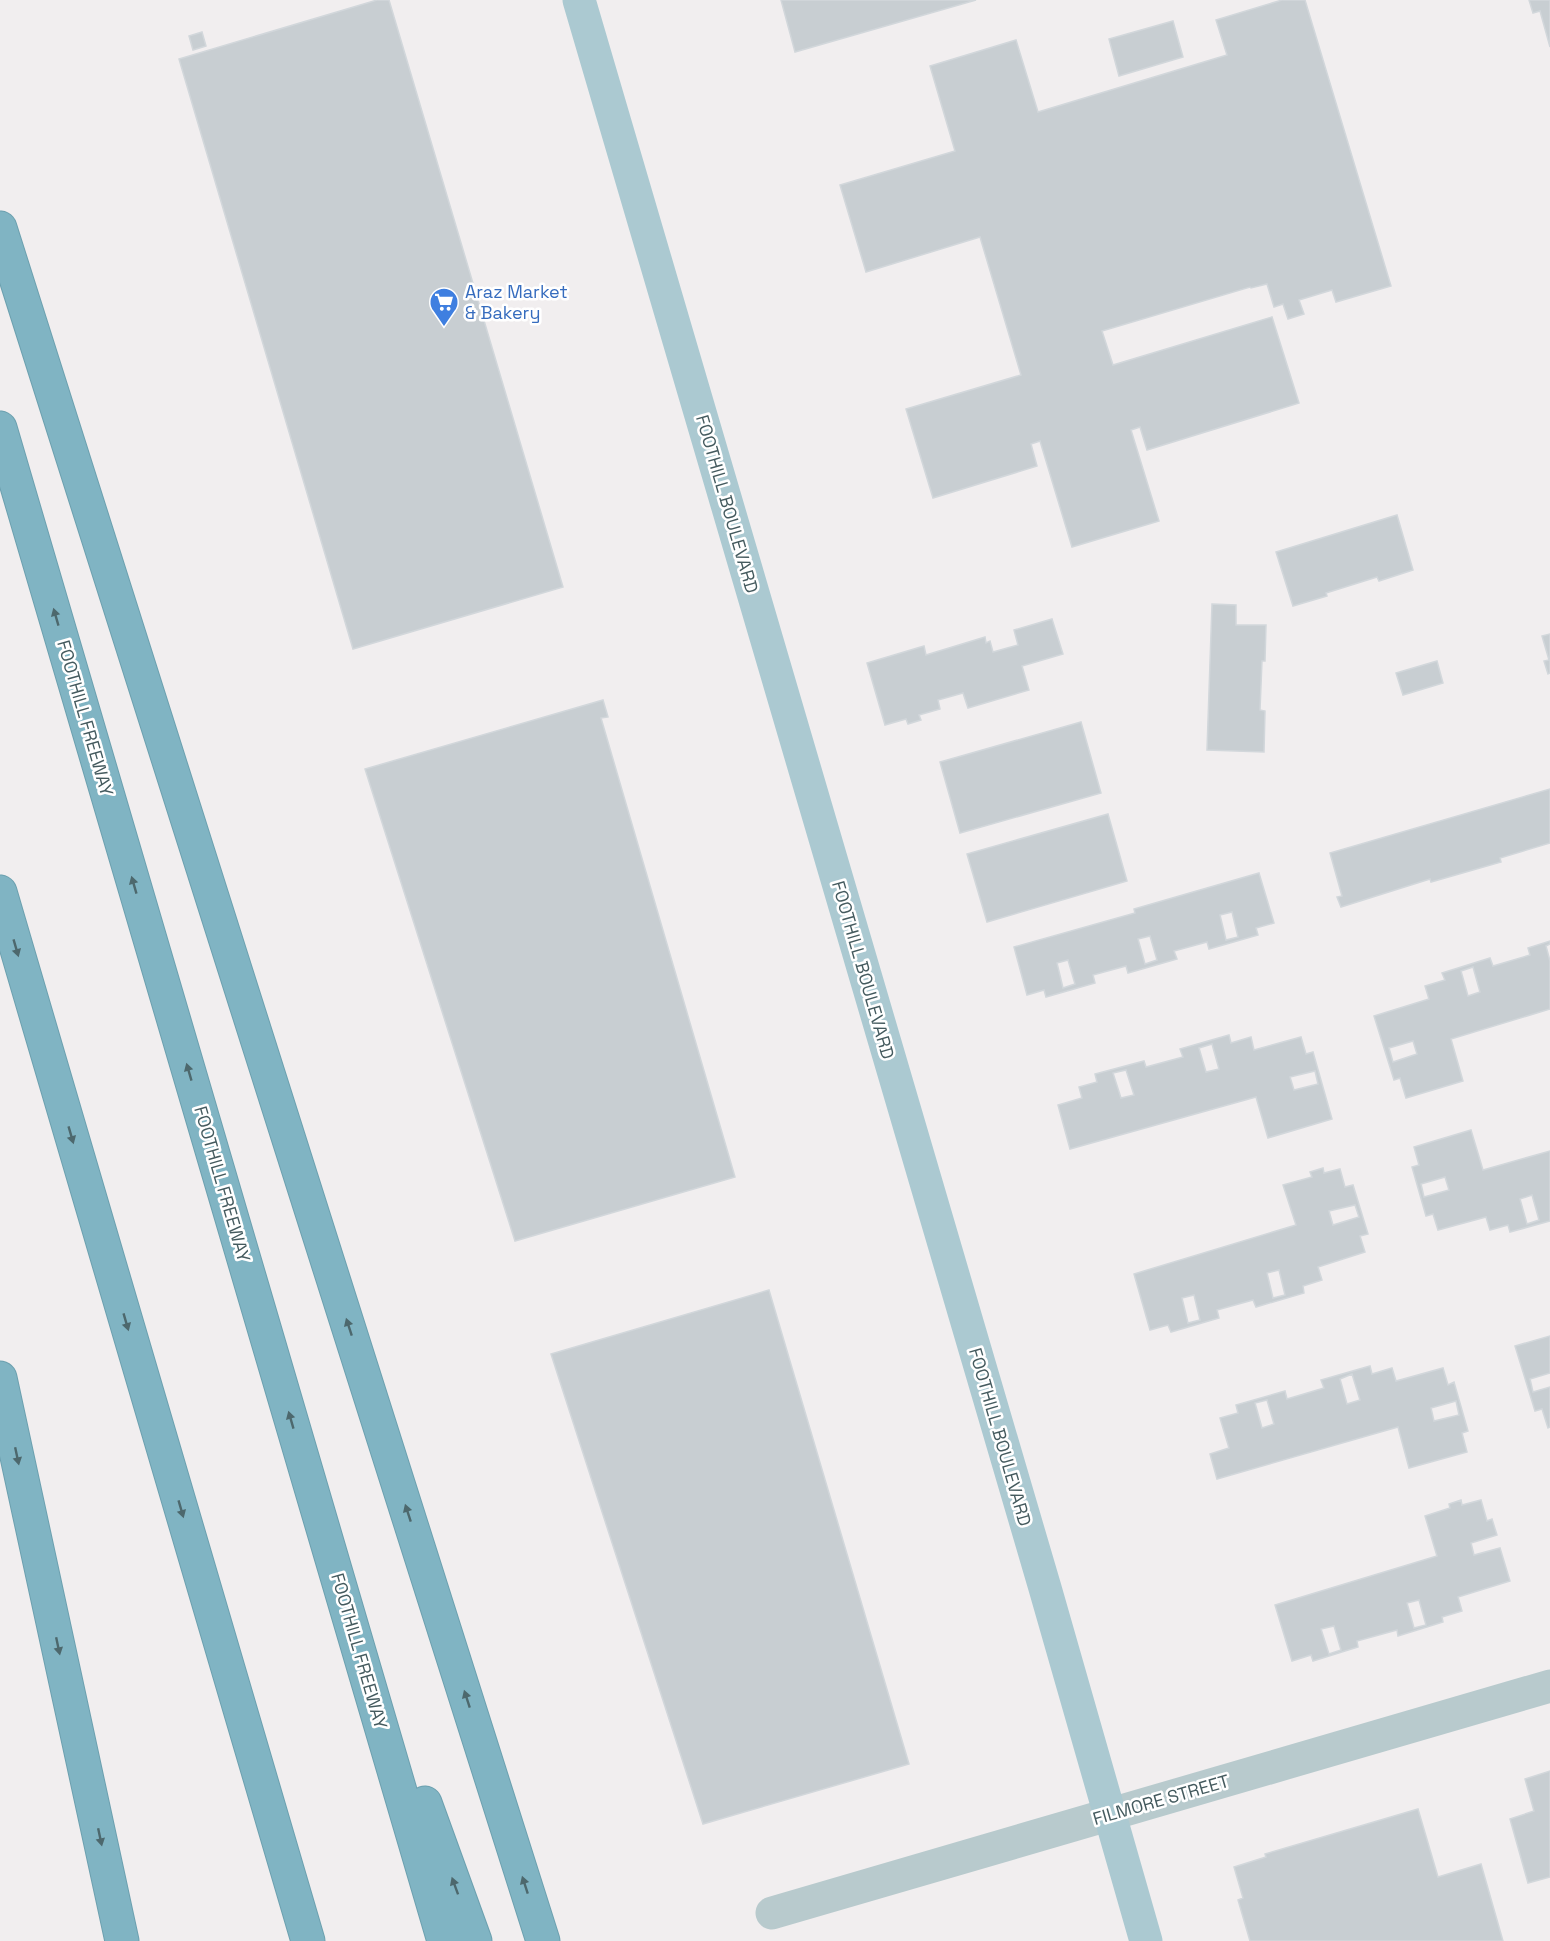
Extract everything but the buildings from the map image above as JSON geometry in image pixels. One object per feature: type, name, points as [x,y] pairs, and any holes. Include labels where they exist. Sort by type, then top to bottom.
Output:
[{"type":"highway","points":[[0,228],[543,1941]]},
{"type":"highway","name":"FOOTHILL FREEWAY","points":[[0,428],[444,1941]]},
{"type":"highway","points":[[0,892],[308,1941]]},
{"type":"highway","points":[[0,1378],[122,1941]]},
{"type":"highway","points":[[308,1476],[475,1941]]},
{"type":"main road","name":"FOOTHILL BOULEVARD","points":[[579,0],[1146,1941]]},
{"type":"street","name":"FILMORE STREET","points":[[772,1913],[1550,1686]]},
{"type":"place","name":"Araz Market & Bakery","points":[[444,328]]}]
